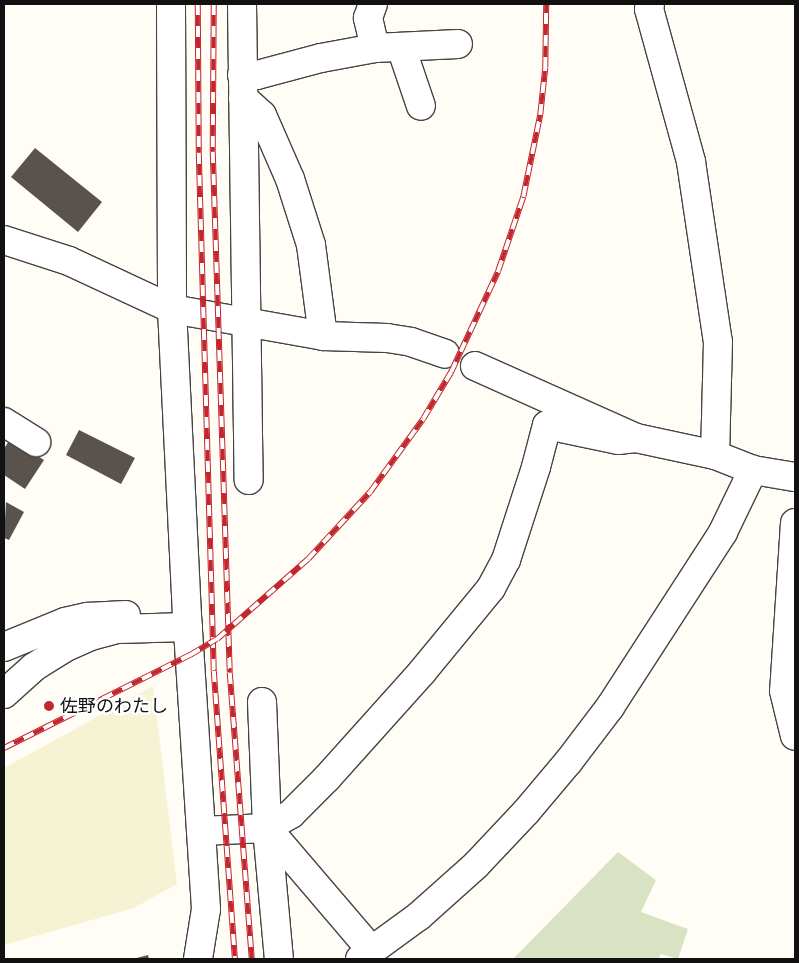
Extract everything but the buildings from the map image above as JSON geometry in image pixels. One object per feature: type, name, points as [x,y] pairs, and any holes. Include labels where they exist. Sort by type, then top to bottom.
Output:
[{"type":"street","points":[[171,4],[172,309],[187,621],[206,909],[198,959]]},
{"type":"street","points":[[242,4],[249,480]]},
{"type":"street","points":[[373,4],[368,18],[374,48]]},
{"type":"street","points":[[650,4],[649,9],[691,162],[718,342],[715,455]]},
{"type":"street","points":[[242,86],[257,75],[321,58],[374,48],[458,44]]},
{"type":"street","points":[[401,47],[421,106]]},
{"type":"street","points":[[242,86],[262,115],[296,198],[312,245],[323,336]]},
{"type":"street","points":[[4,240],[69,261],[172,309],[323,336],[387,338],[445,354]]},
{"type":"street","points":[[475,366],[636,438],[715,455],[753,470],[795,477]]},
{"type":"street","points":[[4,422],[36,442]]},
{"type":"street","points":[[201,831],[267,828],[291,814],[327,778],[422,672],[491,588],[513,540],[547,426],[618,440],[636,438]]},
{"type":"street","points":[[267,828],[366,955],[419,916],[476,864],[526,812],[569,761],[610,707],[723,532],[753,470]]},
{"type":"street","points":[[795,522],[784,691],[795,736]]},
{"type":"street","points":[[4,648],[50,628],[87,617],[187,621]]},
{"type":"street","points":[[4,694],[34,667],[56,652],[91,636],[118,629],[187,621]]},
{"type":"street","points":[[262,702],[267,828],[278,959]]},
{"type":"shaded area","points":[[153,686],[177,884],[134,908],[4,945],[4,768]]},
{"type":"green space","points":[[618,852],[656,880],[641,912],[688,929],[678,959],[661,954],[658,959],[513,959]]},
{"type":"railway","points":[[198,4],[199,153],[214,671],[235,959]]},
{"type":"railway","points":[[214,4],[213,152],[230,673],[252,959]]},
{"type":"railway","points":[[4,748],[190,655],[217,639],[308,559],[370,492],[423,419],[451,372],[498,271],[523,197],[540,115],[545,68],[546,4]]},
{"type":"place","name":"佐野のわたし","points":[[49,706]]}]
